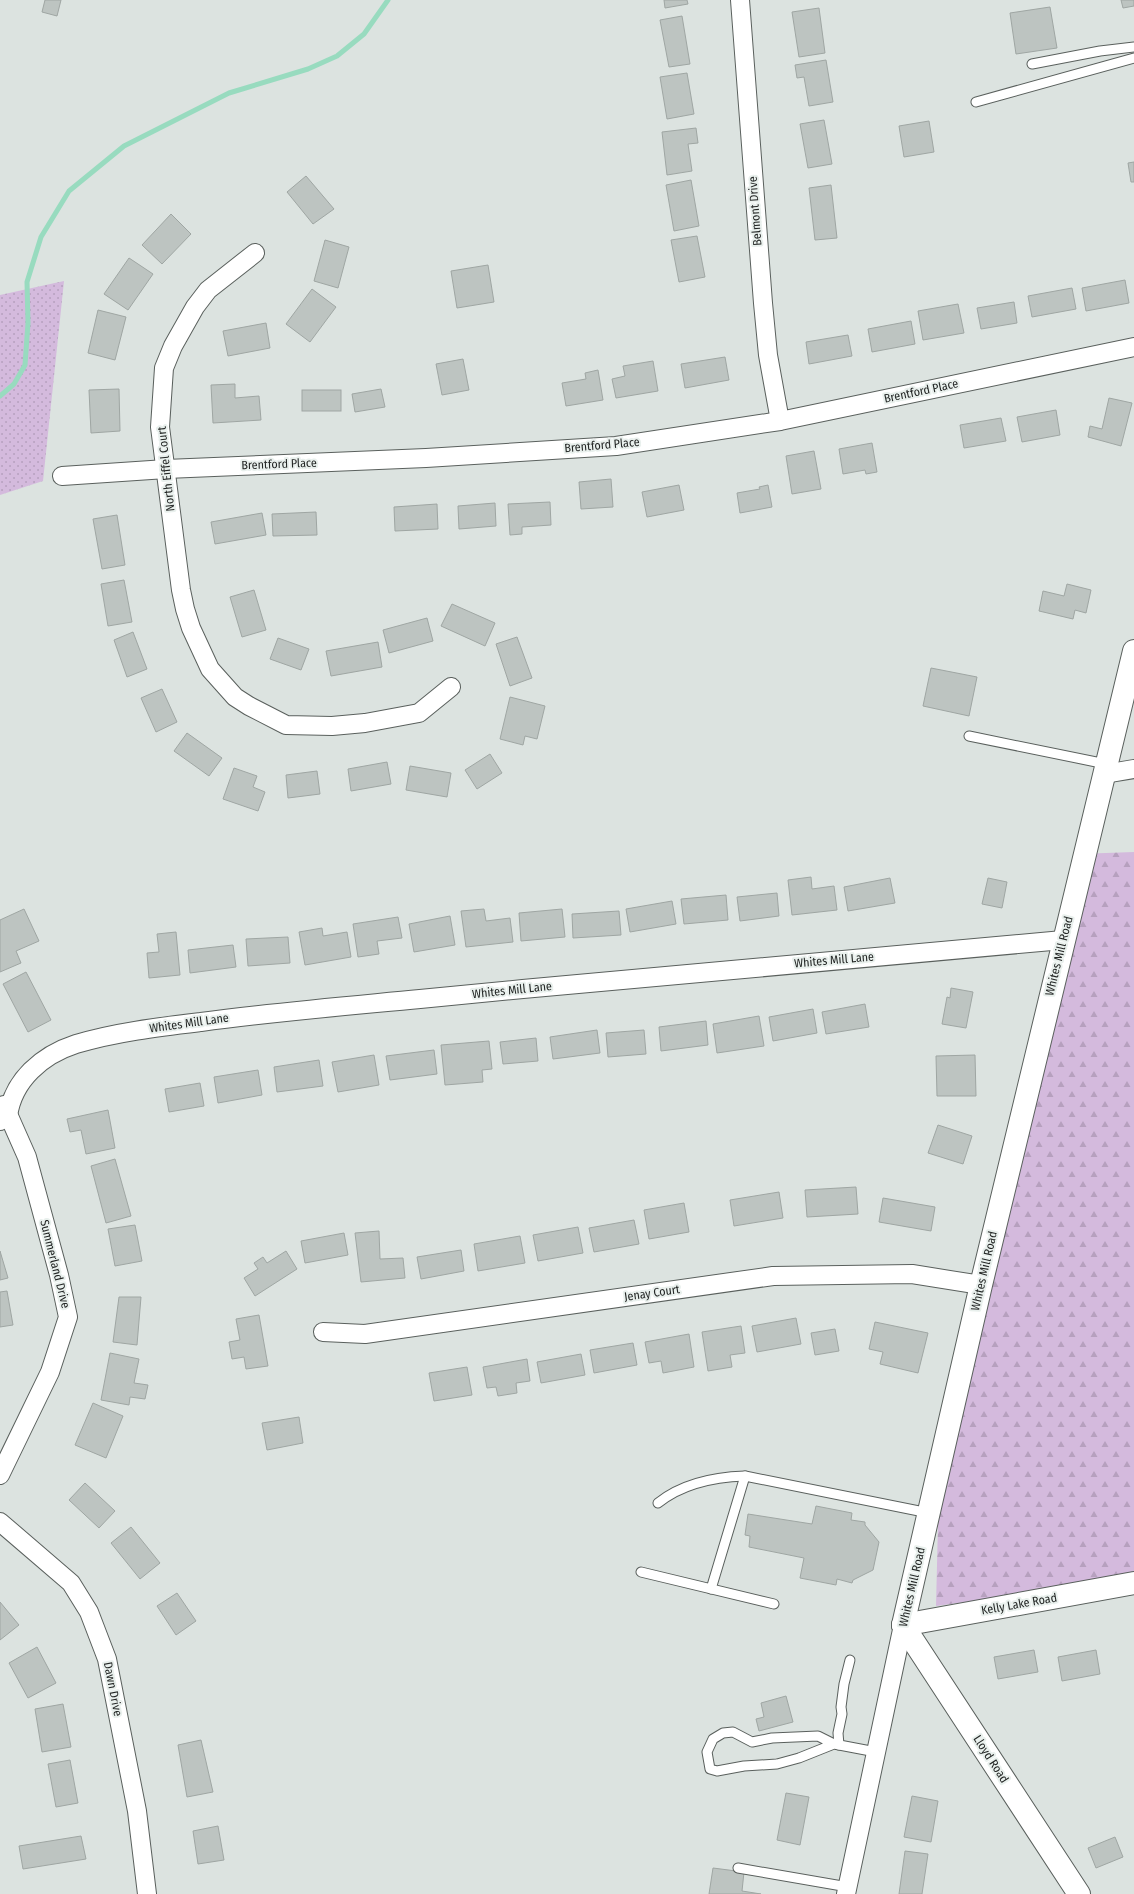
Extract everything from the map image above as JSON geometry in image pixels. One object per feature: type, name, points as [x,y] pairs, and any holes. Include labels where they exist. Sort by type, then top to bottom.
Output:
[{"type":"street","name":"Belmont Drive","points":[[740,0],[763,303],[768,355],[780,420]]},
{"type":"street","name":"North Eiffel Court","points":[[255,253],[208,290],[195,307],[173,346],[164,368],[161,420],[184,609],[210,669],[235,696],[249,706],[286,725],[332,726],[365,723],[419,713],[451,687]]},
{"type":"street","name":"Brentford Place","points":[[62,476],[166,469],[426,458],[616,446],[780,420],[1134,347]]},
{"type":"street","name":"Whites Mill Road","points":[[847,1891],[903,1625],[981,1285],[1063,940],[1134,652]]},
{"type":"street","points":[[1105,769],[1134,769]]},
{"type":"street","name":"Whites Mill Lane","points":[[4,1118],[20,1083],[37,1063],[74,1045],[143,1029],[252,1015],[692,972],[1063,940]]},
{"type":"street","name":"Summerland Drive","points":[[0,1095],[4,1118],[27,1158],[59,1275],[68,1317],[50,1372],[0,1475]]},
{"type":"street","name":"Jenay Court","points":[[323,1332],[365,1334],[773,1276],[912,1274],[981,1285]]},
{"type":"street","name":"Dawn Drive","points":[[0,1522],[71,1583],[89,1612],[107,1658],[136,1811],[142,1893]]},
{"type":"street","name":"Kelly Lake Road","points":[[903,1625],[1134,1583]]},
{"type":"street","name":"Lloyd Road","points":[[903,1625],[1079,1894]]},
{"type":"lane","points":[[1032,64],[1100,51],[1134,47]]},
{"type":"lane","points":[[976,102],[1134,58]]},
{"type":"lane","points":[[970,736],[1105,769]]},
{"type":"lane","points":[[658,1503],[670,1493],[699,1482],[722,1477],[745,1476],[929,1513]]},
{"type":"lane","points":[[711,1589],[745,1476]]},
{"type":"lane","points":[[641,1572],[774,1604]]},
{"type":"lane","points":[[836,1745],[842,1714],[841,1707],[844,1684],[850,1660]]},
{"type":"lane","points":[[836,1745],[777,1764],[744,1766],[717,1771],[710,1769],[708,1752],[713,1739],[723,1733],[733,1732],[752,1742],[772,1738],[818,1736],[836,1745],[876,1752]]},
{"type":"lane","points":[[738,1868],[847,1891]]},
{"type":"green space","points":[[64,281],[43,481],[0,495],[0,295]]},
{"type":"green space","points":[[1134,852],[1134,1579],[936,1606],[940,1442],[1077,854]]},
{"type":"building","points":[[45,0],[61,0],[57,16],[42,12]]},
{"type":"building","points":[[664,0],[687,0],[688,4],[665,8]]},
{"type":"building","points":[[1121,0],[1134,0],[1134,6],[1123,8]]},
{"type":"building","points":[[1050,7],[1057,48],[1016,54],[1010,13]]},
{"type":"building","points":[[819,8],[825,53],[799,57],[792,12]]},
{"type":"building","points":[[682,16],[690,64],[669,67],[660,20]]},
{"type":"building","points":[[826,60],[833,102],[809,106],[804,77],[797,78],[795,65]]},
{"type":"building","points":[[687,73],[694,114],[667,119],[660,77]]},
{"type":"building","points":[[824,120],[832,164],[808,168],[800,124]]},
{"type":"building","points":[[929,121],[934,152],[904,157],[899,126]]},
{"type":"building","points":[[696,128],[698,143],[688,144],[692,171],[667,175],[662,132]]},
{"type":"building","points":[[1134,162],[1134,182],[1131,182],[1128,163]]},
{"type":"building","points":[[306,176],[334,209],[313,224],[287,192]]},
{"type":"building","points":[[691,180],[699,226],[674,231],[666,185]]},
{"type":"building","points":[[831,185],[837,238],[815,240],[809,188]]},
{"type":"building","points":[[171,214],[191,234],[162,264],[142,245]]},
{"type":"building","points":[[697,236],[705,277],[679,282],[671,240]]},
{"type":"building","points":[[325,240],[349,247],[338,288],[314,281]]},
{"type":"building","points":[[129,258],[153,274],[128,310],[104,294]]},
{"type":"building","points":[[488,265],[494,302],[457,308],[451,271]]},
{"type":"building","points":[[1125,280],[1129,303],[1086,311],[1082,288]]},
{"type":"building","points":[[1072,288],[1076,309],[1032,317],[1028,296]]},
{"type":"building","points":[[312,289],[336,307],[310,342],[286,324]]},
{"type":"building","points":[[1014,302],[1017,323],[981,329],[977,308]]},
{"type":"building","points":[[958,304],[964,333],[923,340],[918,311]]},
{"type":"building","points":[[98,310],[126,317],[115,360],[88,353]]},
{"type":"building","points":[[911,321],[915,344],[872,352],[868,329]]},
{"type":"building","points":[[266,323],[270,348],[228,356],[223,331]]},
{"type":"building","points":[[848,335],[852,356],[809,364],[806,342]]},
{"type":"building","points":[[725,357],[729,380],[685,388],[681,364]]},
{"type":"building","points":[[463,359],[469,390],[442,395],[436,364]]},
{"type":"building","points":[[653,361],[658,391],[616,398],[612,379],[625,376],[623,366]]},
{"type":"building","points":[[598,370],[603,400],[566,406],[562,383],[586,379],[585,373]]},
{"type":"building","points":[[235,384],[235,398],[259,396],[261,420],[213,423],[211,385]]},
{"type":"building","points":[[119,389],[120,431],[91,433],[89,390]]},
{"type":"building","points":[[381,389],[385,407],[355,412],[352,394]]},
{"type":"building","points":[[302,390],[341,390],[341,411],[302,411]]},
{"type":"building","points":[[1109,398],[1132,403],[1121,446],[1088,437],[1090,426],[1102,429]]},
{"type":"building","points":[[1056,410],[1060,435],[1022,442],[1017,417]]},
{"type":"building","points":[[1001,418],[1006,441],[964,448],[960,425]]},
{"type":"building","points":[[872,443],[877,472],[866,474],[865,470],[843,474],[839,449]]},
{"type":"building","points":[[814,451],[821,489],[792,494],[786,456]]},
{"type":"building","points":[[611,479],[613,507],[581,509],[579,482]]},
{"type":"building","points":[[679,485],[684,510],[647,517],[642,492]]},
{"type":"building","points":[[768,485],[772,507],[740,513],[737,493],[760,489],[759,487]]},
{"type":"building","points":[[550,502],[551,525],[522,527],[522,534],[510,535],[508,504]]},
{"type":"building","points":[[495,503],[496,526],[459,529],[458,506]]},
{"type":"building","points":[[437,504],[438,529],[395,531],[394,507]]},
{"type":"building","points":[[316,512],[317,535],[273,536],[272,514]]},
{"type":"building","points":[[262,513],[266,535],[215,544],[211,522]]},
{"type":"building","points":[[117,515],[125,565],[102,569],[93,519]]},
{"type":"building","points":[[124,580],[132,622],[108,626],[101,584]]},
{"type":"building","points":[[1067,584],[1091,590],[1086,613],[1075,610],[1073,619],[1039,611],[1043,591],[1064,596]]},
{"type":"building","points":[[254,590],[266,630],[242,637],[230,597]]},
{"type":"building","points":[[452,604],[495,623],[485,646],[441,626]]},
{"type":"building","points":[[427,618],[433,641],[389,653],[383,630]]},
{"type":"building","points":[[133,632],[147,669],[127,677],[114,640]]},
{"type":"building","points":[[517,637],[532,678],[510,686],[496,644]]},
{"type":"building","points":[[278,638],[309,649],[301,670],[270,659]]},
{"type":"building","points":[[378,642],[382,667],[331,676],[326,651]]},
{"type":"building","points":[[931,668],[977,677],[969,716],[923,706]]},
{"type":"building","points":[[162,689],[177,722],[156,732],[141,698]]},
{"type":"building","points":[[510,697],[545,706],[537,739],[525,736],[523,745],[500,739]]},
{"type":"building","points":[[187,733],[222,758],[209,776],[174,751]]},
{"type":"building","points":[[490,754],[502,773],[477,789],[465,770]]},
{"type":"building","points":[[387,762],[391,784],[351,791],[348,769]]},
{"type":"building","points":[[410,766],[451,773],[447,797],[406,790]]},
{"type":"building","points":[[234,768],[257,776],[253,787],[265,792],[258,811],[223,799]]},
{"type":"building","points":[[317,771],[320,794],[288,798],[286,775]]},
{"type":"building","points":[[811,877],[812,889],[834,886],[837,910],[792,915],[788,880]]},
{"type":"building","points":[[890,878],[895,903],[848,911],[844,887]]},
{"type":"building","points":[[988,878],[1007,882],[1002,908],[982,904]]},
{"type":"building","points":[[777,893],[779,916],[740,921],[737,897]]},
{"type":"building","points":[[726,895],[728,920],[684,924],[681,899]]},
{"type":"building","points":[[672,901],[676,924],[630,932],[626,909]]},
{"type":"building","points":[[24,909],[39,941],[16,951],[21,963],[0,972],[0,920]]},
{"type":"building","points":[[484,909],[486,921],[510,918],[513,942],[466,947],[461,911]]},
{"type":"building","points":[[562,909],[565,937],[521,941],[519,913]]},
{"type":"building","points":[[619,911],[621,935],[573,938],[572,914]]},
{"type":"building","points":[[450,916],[455,945],[414,952],[409,924]]},
{"type":"building","points":[[398,917],[402,938],[377,941],[379,954],[358,957],[353,924]]},
{"type":"building","points":[[322,928],[323,936],[347,932],[351,957],[305,965],[299,932]]},
{"type":"building","points":[[176,932],[180,975],[149,978],[147,953],[159,952],[157,934]]},
{"type":"building","points":[[288,937],[290,963],[248,966],[246,939]]},
{"type":"building","points":[[233,945],[236,967],[190,973],[188,950]]},
{"type":"building","points":[[26,972],[51,1020],[28,1032],[3,984]]},
{"type":"building","points":[[951,988],[973,992],[966,1028],[942,1024],[947,997],[950,998]]},
{"type":"building","points":[[865,1004],[869,1027],[826,1034],[822,1012]]},
{"type":"building","points":[[813,1009],[817,1033],[773,1041],[769,1017]]},
{"type":"building","points":[[759,1016],[764,1046],[717,1053],[713,1024]]},
{"type":"building","points":[[706,1021],[708,1045],[661,1051],[659,1027]]},
{"type":"building","points":[[597,1030],[600,1053],[553,1059],[550,1037]]},
{"type":"building","points":[[644,1030],[646,1054],[608,1057],[606,1033]]},
{"type":"building","points":[[536,1038],[538,1061],[503,1064],[500,1042]]},
{"type":"building","points":[[489,1041],[492,1069],[482,1070],[483,1082],[445,1085],[441,1045]]},
{"type":"building","points":[[434,1050],[437,1074],[390,1080],[386,1056]]},
{"type":"building","points":[[374,1055],[379,1085],[338,1092],[332,1062]]},
{"type":"building","points":[[975,1055],[976,1096],[937,1096],[936,1056]]},
{"type":"building","points":[[319,1060],[323,1086],[277,1092],[274,1067]]},
{"type":"building","points":[[258,1070],[262,1095],[218,1103],[214,1077]]},
{"type":"building","points":[[200,1083],[204,1106],[169,1112],[165,1089]]},
{"type":"building","points":[[108,1110],[115,1148],[86,1154],[81,1130],[70,1132],[67,1119]]},
{"type":"building","points":[[938,1125],[972,1136],[963,1164],[928,1153]]},
{"type":"building","points":[[115,1159],[131,1216],[106,1223],[91,1166]]},
{"type":"building","points":[[856,1187],[858,1214],[807,1217],[805,1190]]},
{"type":"building","points":[[779,1192],[783,1218],[734,1226],[730,1200]]},
{"type":"building","points":[[883,1198],[935,1207],[931,1231],[879,1222]]},
{"type":"building","points":[[684,1203],[689,1232],[649,1239],[644,1210]]},
{"type":"building","points":[[634,1220],[639,1244],[594,1252],[589,1228]]},
{"type":"building","points":[[135,1225],[142,1261],[115,1266],[108,1229]]},
{"type":"building","points":[[578,1227],[583,1253],[538,1261],[533,1235]]},
{"type":"building","points":[[379,1231],[380,1259],[403,1258],[405,1278],[361,1282],[355,1233]]},
{"type":"building","points":[[344,1233],[348,1255],[305,1263],[301,1241]]},
{"type":"building","points":[[520,1236],[525,1263],[478,1271],[474,1244]]},
{"type":"building","points":[[461,1250],[464,1271],[421,1279],[417,1257]]},
{"type":"building","points":[[0,1251],[8,1278],[0,1280]]},
{"type":"building","points":[[286,1251],[297,1269],[255,1296],[244,1278],[258,1269],[254,1263],[263,1257],[267,1263]]},
{"type":"building","points":[[7,1291],[13,1325],[0,1327],[0,1292]]},
{"type":"building","points":[[119,1297],[141,1297],[137,1345],[113,1342]]},
{"type":"building","points":[[259,1315],[268,1366],[246,1369],[244,1357],[232,1359],[229,1342],[240,1340],[236,1319]]},
{"type":"building","points":[[796,1318],[801,1344],[757,1352],[752,1326]]},
{"type":"building","points":[[875,1322],[928,1333],[918,1373],[880,1364],[883,1352],[869,1349]]},
{"type":"building","points":[[741,1326],[745,1353],[730,1355],[732,1367],[708,1371],[702,1332]]},
{"type":"building","points":[[835,1329],[839,1351],[815,1355],[811,1333]]},
{"type":"building","points":[[689,1334],[694,1367],[663,1373],[661,1361],[649,1363],[645,1342]]},
{"type":"building","points":[[633,1343],[637,1365],[594,1373],[590,1350]]},
{"type":"building","points":[[110,1353],[139,1359],[134,1383],[148,1385],[145,1399],[130,1397],[129,1405],[101,1400]]},
{"type":"building","points":[[581,1354],[585,1375],[541,1383],[537,1362]]},
{"type":"building","points":[[527,1359],[530,1381],[516,1383],[517,1393],[498,1396],[496,1387],[487,1388],[483,1367]]},
{"type":"building","points":[[467,1367],[472,1395],[434,1401],[429,1373]]},
{"type":"building","points":[[93,1403],[123,1416],[106,1458],[75,1445]]},
{"type":"building","points":[[299,1417],[303,1443],[267,1450],[262,1423]]},
{"type":"building","points":[[85,1483],[115,1511],[99,1528],[69,1500]]},
{"type":"building","points":[[816,1506],[852,1513],[851,1520],[865,1522],[865,1525],[879,1542],[873,1570],[853,1580],[852,1583],[837,1579],[836,1585],[800,1578],[804,1558],[749,1547],[750,1536],[745,1535],[748,1514],[812,1524]]},
{"type":"building","points":[[131,1527],[160,1563],[140,1579],[111,1543]]},
{"type":"building","points":[[177,1593],[196,1621],[176,1635],[157,1606]]},
{"type":"building","points":[[0,1602],[19,1625],[0,1640]]},
{"type":"building","points":[[37,1647],[56,1683],[28,1698],[9,1663]]},
{"type":"building","points":[[1034,1650],[1038,1672],[998,1679],[994,1657]]},
{"type":"building","points":[[1096,1650],[1100,1674],[1062,1681],[1058,1657]]},
{"type":"building","points":[[786,1696],[793,1722],[759,1731],[756,1719],[764,1717],[761,1703]]},
{"type":"building","points":[[63,1704],[71,1747],[42,1752],[35,1709]]},
{"type":"building","points":[[201,1740],[213,1792],[187,1797],[178,1745]]},
{"type":"building","points":[[70,1760],[78,1803],[56,1807],[48,1764]]},
{"type":"building","points":[[786,1793],[809,1797],[800,1845],[777,1840]]},
{"type":"building","points":[[912,1796],[938,1801],[931,1842],[904,1837]]},
{"type":"building","points":[[218,1826],[224,1860],[198,1864],[193,1831]]},
{"type":"building","points":[[81,1836],[86,1859],[23,1869],[19,1846]]},
{"type":"building","points":[[1115,1837],[1123,1857],[1096,1868],[1088,1848]]},
{"type":"building","points":[[905,1851],[928,1854],[922,1894],[899,1894]]},
{"type":"building","points":[[713,1868],[744,1872],[742,1891],[761,1894],[709,1894]]},
{"type":"waterway","points":[[0,396],[14,384],[25,365],[28,323],[27,282],[41,237],[69,191],[124,146],[229,93],[308,69],[337,56],[364,34],[388,0]]}]
